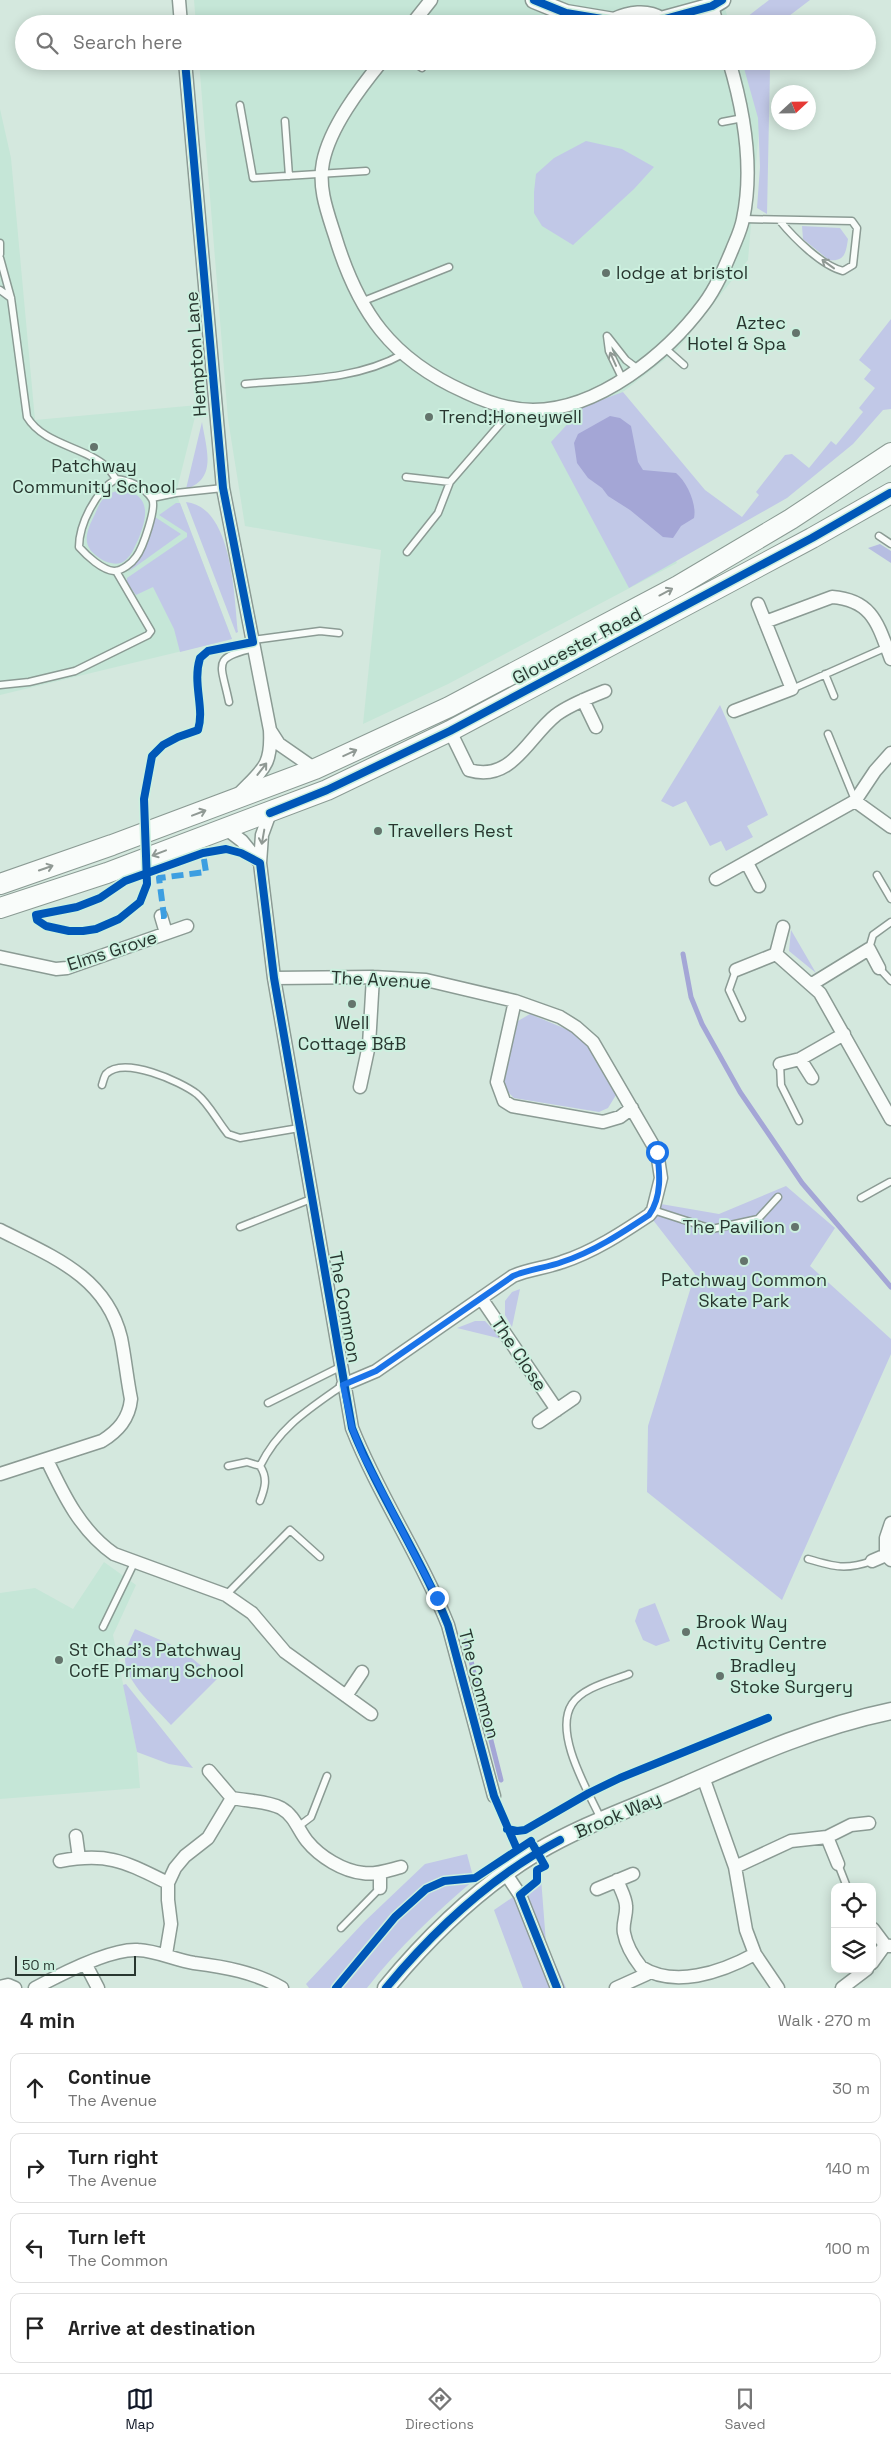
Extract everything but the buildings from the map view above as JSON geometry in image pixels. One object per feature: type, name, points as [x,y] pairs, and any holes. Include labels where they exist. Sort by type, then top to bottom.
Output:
[{"type":"main road","name":"Gloucester Road","points":[[0,884],[315,769],[449,707],[678,586],[791,519],[891,453]]},
{"type":"main road","name":"Gloucester Road","points":[[0,908],[107,873],[327,790],[450,731],[812,538],[891,493]]},
{"type":"street","points":[[179,0],[180,15]]},
{"type":"street","points":[[419,15],[431,0]]},
{"type":"street","points":[[534,0],[576,15]]},
{"type":"street","points":[[680,15],[717,3]]},
{"type":"street","points":[[638,15],[653,15]]},
{"type":"street","name":"Hempton Lane","points":[[186,70],[223,488],[270,730],[269,760],[263,769],[234,799]]},
{"type":"street","points":[[375,70],[358,91],[335,132],[324,161],[322,174],[321,188],[346,273],[361,302],[376,324],[402,354],[451,386],[485,402],[532,410],[551,409],[587,398],[623,380],[666,349],[705,304],[720,278],[743,219],[748,161],[743,118],[731,70]]},
{"type":"street","points":[[765,622],[832,597],[842,598],[865,606],[873,615],[889,653]]},
{"type":"street","points":[[734,711],[792,689],[758,604]]},
{"type":"street","points":[[450,731],[469,770],[487,774],[499,770],[527,748],[554,717],[583,700],[605,692]]},
{"type":"street","points":[[583,700],[596,726]]},
{"type":"street","name":"Hempton Lane","points":[[270,730],[279,744],[315,769]]},
{"type":"street","points":[[716,879],[855,801],[875,771],[891,753]]},
{"type":"street","points":[[855,801],[891,828]]},
{"type":"street","name":"The Common","points":[[270,813],[262,835],[260,863],[274,978],[343,1385],[352,1428],[363,1455],[437,1598],[448,1625],[496,1792]]},
{"type":"street","points":[[225,828],[242,841],[260,863]]},
{"type":"street","points":[[747,863],[759,886]]},
{"type":"street","name":"Elms Grove","points":[[161,916],[166,933]]},
{"type":"street","name":"Elms Grove","points":[[0,957],[56,969],[67,968],[188,926]]},
{"type":"street","points":[[776,954],[783,927]]},
{"type":"street","points":[[812,984],[870,950],[879,968]]},
{"type":"street","points":[[736,970],[776,954]]},
{"type":"street","points":[[776,954],[820,993],[891,1119]]},
{"type":"street","points":[[360,1087],[369,1045],[374,977]]},
{"type":"street","name":"The Avenue","points":[[274,978],[374,977],[426,980],[515,1001],[560,1017],[585,1034],[593,1042],[657,1152],[661,1178],[653,1210]]},
{"type":"street","points":[[515,1001],[497,1082],[504,1101],[512,1106],[602,1122],[620,1116],[632,1108]]},
{"type":"street","points":[[780,1064],[800,1059],[844,1034]]},
{"type":"street","points":[[800,1059],[812,1078]]},
{"type":"street","points":[[343,1385],[376,1371],[481,1298],[526,1270],[561,1263],[585,1253],[626,1230],[649,1215],[653,1210]]},
{"type":"street","points":[[0,1230],[63,1262],[93,1285],[110,1308],[121,1337],[131,1399],[130,1408],[124,1422],[116,1432],[102,1442],[0,1474]]},
{"type":"street","name":"The Close","points":[[481,1298],[557,1410]]},
{"type":"street","name":"The Close","points":[[540,1422],[574,1398]]},
{"type":"street","points":[[47,1460],[59,1485],[89,1533],[114,1554],[226,1595],[252,1613],[285,1652],[371,1714]]},
{"type":"street","points":[[872,1561],[888,1557],[886,1538],[891,1523]]},
{"type":"street","points":[[346,1696],[362,1672]]},
{"type":"street","name":"Brook Way","points":[[386,1988],[422,1946],[460,1910],[537,1852],[602,1820],[806,1733],[855,1718],[891,1711]]},
{"type":"street","points":[[209,1771],[232,1798],[271,1805],[282,1809],[299,1826],[306,1840],[317,1851],[333,1862],[363,1873],[380,1873],[401,1867]]},
{"type":"street","points":[[703,1777],[735,1867],[746,1930],[755,1954],[778,1988]]},
{"type":"street","points":[[166,1954],[171,1924],[168,1883],[180,1862],[208,1838],[232,1798]]},
{"type":"street","points":[[735,1867],[790,1841],[827,1837],[851,1825],[869,1823]]},
{"type":"street","points":[[76,1836],[79,1858]]},
{"type":"street","points":[[827,1837],[838,1864]]},
{"type":"street","points":[[60,1861],[79,1858],[113,1859],[168,1883]]},
{"type":"street","points":[[380,1873],[380,1888]]},
{"type":"street","points":[[506,1874],[520,1895],[558,1988]]},
{"type":"street","points":[[597,1889],[633,1874]]},
{"type":"street","points":[[617,1880],[627,1904],[624,1933],[635,1960],[647,1974],[667,1986],[694,1985],[709,1980],[755,1954]]},
{"type":"street","points":[[876,1932],[888,1945],[876,1958]]},
{"type":"street","points":[[34,1988],[116,1952],[137,1949],[166,1954],[188,1962],[235,1969],[267,1980],[282,1988]]},
{"type":"street","points":[[86,1965],[98,1988]]},
{"type":"street","points":[[842,1988],[862,1973]]},
{"type":"street","points":[[616,1988],[647,1974]]},
{"type":"street","points":[[0,1987],[8,1985],[15,1988]]},
{"type":"lane","points":[[240,105],[253,178],[366,171]]},
{"type":"lane","points":[[722,122],[743,118]]},
{"type":"lane","points":[[285,121],[289,176]]},
{"type":"lane","points":[[743,219],[852,222],[857,228],[854,265],[843,271],[834,269],[792,236],[780,221]]},
{"type":"lane","points":[[0,243],[0,256],[11,298],[27,417],[33,426],[44,434],[107,466],[116,479]]},
{"type":"lane","points":[[361,302],[449,267]]},
{"type":"lane","points":[[0,290],[11,298]]},
{"type":"lane","points":[[623,380],[609,351],[607,336],[626,360],[638,369]]},
{"type":"lane","points":[[666,349],[684,365]]},
{"type":"lane","points":[[245,384],[345,375],[382,365],[402,354]]},
{"type":"lane","points":[[407,552],[438,513],[450,482],[514,408]]},
{"type":"lane","points":[[406,477],[450,482]]},
{"type":"lane","points":[[116,479],[128,480],[152,498],[155,508],[136,556],[124,568],[116,571],[107,569],[79,547],[79,534],[106,485],[116,479]]},
{"type":"lane","points":[[152,498],[176,493],[223,488]]},
{"type":"lane","points":[[879,536],[891,544]]},
{"type":"lane","points":[[0,685],[29,682],[74,671],[148,635],[151,631],[116,571]]},
{"type":"lane","points":[[229,702],[222,666],[225,657],[229,654],[254,644],[312,632],[339,633]]},
{"type":"lane","points":[[792,689],[825,674],[889,653]]},
{"type":"lane","points":[[825,674],[834,696]]},
{"type":"lane","points":[[828,734],[855,801]]},
{"type":"lane","points":[[877,875],[891,899]]},
{"type":"lane","points":[[870,950],[873,935],[891,922]]},
{"type":"lane","points":[[879,968],[891,981]]},
{"type":"lane","points":[[736,970],[729,990],[742,1018]]},
{"type":"lane","points":[[780,1064],[781,1085],[799,1121]]},
{"type":"lane","points":[[102,1085],[106,1075],[115,1069],[133,1067],[161,1075],[193,1092],[232,1137],[240,1138],[299,1128]]},
{"type":"lane","points":[[861,1198],[890,1182]]},
{"type":"lane","points":[[653,1210],[712,1229],[758,1219],[778,1197]]},
{"type":"lane","points":[[240,1228],[312,1199]]},
{"type":"lane","points":[[268,1403],[340,1367]]},
{"type":"lane","points":[[260,1466],[267,1450],[290,1423],[343,1385]]},
{"type":"lane","points":[[228,1466],[247,1462],[260,1466],[265,1474],[265,1487],[260,1501]]},
{"type":"lane","points":[[226,1595],[290,1530],[320,1557]]},
{"type":"lane","points":[[808,1559],[837,1568],[854,1568],[872,1561]]},
{"type":"lane","points":[[103,1627],[136,1562]]},
{"type":"lane","points":[[602,1820],[567,1740],[566,1722],[572,1704],[587,1691],[629,1674]]},
{"type":"lane","points":[[299,1826],[311,1817],[327,1776]]},
{"type":"lane","points":[[838,1864],[845,1883]]},
{"type":"lane","points":[[341,1928],[380,1888]]},
{"type":"shaded area","points":[[194,0],[722,0],[727,15],[195,15]]},
{"type":"shaded area","points":[[769,0],[810,0],[790,15],[750,15]]},
{"type":"shaded area","points":[[200,70],[745,70],[760,116],[748,260],[676,351],[606,405],[677,563],[448,684],[363,724],[381,550],[245,526],[228,419]]},
{"type":"shaded area","points":[[745,70],[770,70],[767,214],[757,208],[760,167],[758,118]]},
{"type":"shaded area","name":"Patchway Community School","points":[[0,109],[11,158],[35,420],[198,405],[176,493],[232,639],[0,695]]},
{"type":"shaded area","points":[[586,141],[622,149],[654,167],[634,189],[573,245],[542,226],[534,213],[536,174],[554,158]]},
{"type":"shaded area","points":[[802,226],[840,228],[848,239],[842,258],[829,260],[803,239]]},
{"type":"shaded area","points":[[891,319],[891,409],[883,410],[853,444],[787,498],[629,588],[551,442],[584,406],[623,392],[705,490],[742,517],[759,495],[756,492],[785,455],[792,454],[809,468],[831,441],[836,445],[863,412],[859,408],[875,388],[864,379],[871,370],[859,360]]},
{"type":"shaded area","points":[[610,416],[620,418],[631,426],[638,462],[643,470],[676,473],[687,488],[693,500],[694,518],[681,526],[673,538],[663,537],[630,510],[608,496],[602,488],[588,478],[577,463],[574,443],[578,434]]},
{"type":"shaded area","points":[[202,422],[208,461],[206,470],[203,478],[186,489]]},
{"type":"shaded area","points":[[118,490],[137,495],[142,500],[145,514],[138,540],[130,555],[123,562],[110,563],[92,552],[87,542],[87,537],[102,501],[109,494]]},
{"type":"shaded area","points":[[186,502],[202,508],[213,520],[222,536],[232,577],[238,632],[236,633]]},
{"type":"shaded area","points":[[176,503],[180,503],[232,639],[180,652],[174,629],[153,587],[136,595],[127,583],[127,578],[187,537],[187,533],[159,515]]},
{"type":"shaded area","points":[[155,517],[181,534],[128,572],[142,553]]},
{"type":"shaded area","points":[[880,544],[891,551],[891,563],[868,548]]},
{"type":"shaded area","points":[[720,705],[768,815],[747,826],[753,837],[726,851],[721,841],[710,846],[686,801],[673,807],[661,801]]},
{"type":"shaded area","points":[[791,930],[816,973],[789,951]]},
{"type":"shaded area","points":[[530,1014],[573,1032],[589,1048],[616,1095],[608,1108],[599,1112],[514,1098],[505,1089],[503,1081],[518,1021]]},
{"type":"shaded area","points":[[786,1186],[835,1228],[810,1266],[891,1339],[891,1354],[782,1600],[647,1492],[648,1426],[695,1274],[653,1220],[661,1204],[719,1214]]},
{"type":"shaded area","points":[[520,1289],[512,1327],[505,1315],[505,1301],[512,1292]]},
{"type":"shaded area","points":[[475,1321],[485,1321],[502,1339],[457,1328]]},
{"type":"shaded area","name":"St Chad's Patchway CofE Primary School","points":[[104,1562],[136,1585],[113,1635],[137,1752],[140,1788],[0,1799],[0,1593],[35,1588],[73,1609]]},
{"type":"shaded area","points":[[655,1603],[670,1641],[656,1646],[643,1640],[635,1621],[639,1609]]},
{"type":"shaded area","points":[[135,1629],[181,1649],[217,1679],[171,1725],[142,1694],[126,1668],[126,1651]]},
{"type":"shaded area","points":[[126,1684],[193,1768],[169,1764],[137,1752],[123,1685]]},
{"type":"shaded area","points":[[467,1854],[474,1880],[418,1931],[367,1988],[309,1988],[306,1984],[364,1922],[425,1864]]},
{"type":"shaded area","points":[[541,1878],[546,1943],[566,1988],[523,1988],[494,1910]]},
{"type":"waterway","points":[[683,954],[691,997],[702,1024],[740,1092],[802,1183],[891,1287]]},
{"type":"waterway","points":[[466,1641],[501,1780]]},
{"type":"marked path","points":[[161,916],[164,916],[159,878],[206,872],[203,853]]},
{"type":"cycle path","points":[[534,0],[566,13],[578,15]]},
{"type":"cycle path","points":[[679,15],[712,6],[722,0]]},
{"type":"cycle path","points":[[147,873],[144,799],[152,756],[163,745],[198,730],[200,713],[197,677],[200,658],[208,651],[253,642],[223,488],[186,70]]},
{"type":"cycle path","points":[[270,813],[327,790],[450,731],[812,538],[890,493]]},
{"type":"cycle path","points":[[147,873],[203,853],[226,849],[241,853],[260,863],[274,978],[352,1428],[448,1625],[494,1796],[517,1849]]},
{"type":"cycle path","points":[[147,873],[147,884],[140,902],[119,919],[96,929],[69,931],[46,926],[37,920],[36,915],[77,907],[100,898],[125,881],[147,873]]},
{"type":"cycle path","points":[[507,1829],[525,1830],[589,1793],[620,1778],[768,1718]]},
{"type":"cycle path","points":[[386,1988],[404,1966],[444,1925],[488,1887],[535,1854],[560,1840]]},
{"type":"cycle path","points":[[336,1988],[395,1917],[426,1889],[444,1881],[475,1878],[531,1841]]},
{"type":"cycle path","points":[[533,1845],[545,1866],[537,1870],[537,1881],[520,1895],[557,1988]]},
{"type":"place","name":"lodge at bristol","points":[[606,273]]},
{"type":"place","name":"Aztec Hotel & Spa","points":[[796,333]]},
{"type":"place","name":"Trend;Honeywell","points":[[429,417]]},
{"type":"place","name":"Patchway Community School","points":[[94,447]]},
{"type":"place","name":"Travellers Rest","points":[[378,831]]},
{"type":"place","name":"Well Cottage B&B","points":[[352,1004]]},
{"type":"place","name":"The Pavilion","points":[[795,1227]]},
{"type":"place","name":"Patchway Common Skate Park","points":[[744,1261]]},
{"type":"place","name":"Brook Way Activity Centre","points":[[686,1632]]},
{"type":"place","name":"St Chad's Patchway CofE Primary School","points":[[59,1660]]},
{"type":"place","name":"Bradley Stoke Surgery","points":[[720,1676]]},
{"type":"route","points":[[437,1598],[363,1455],[352,1428],[343,1385],[376,1371],[513,1276],[526,1270],[561,1263],[585,1253],[649,1215],[653,1210],[661,1178],[657,1152]]}]
